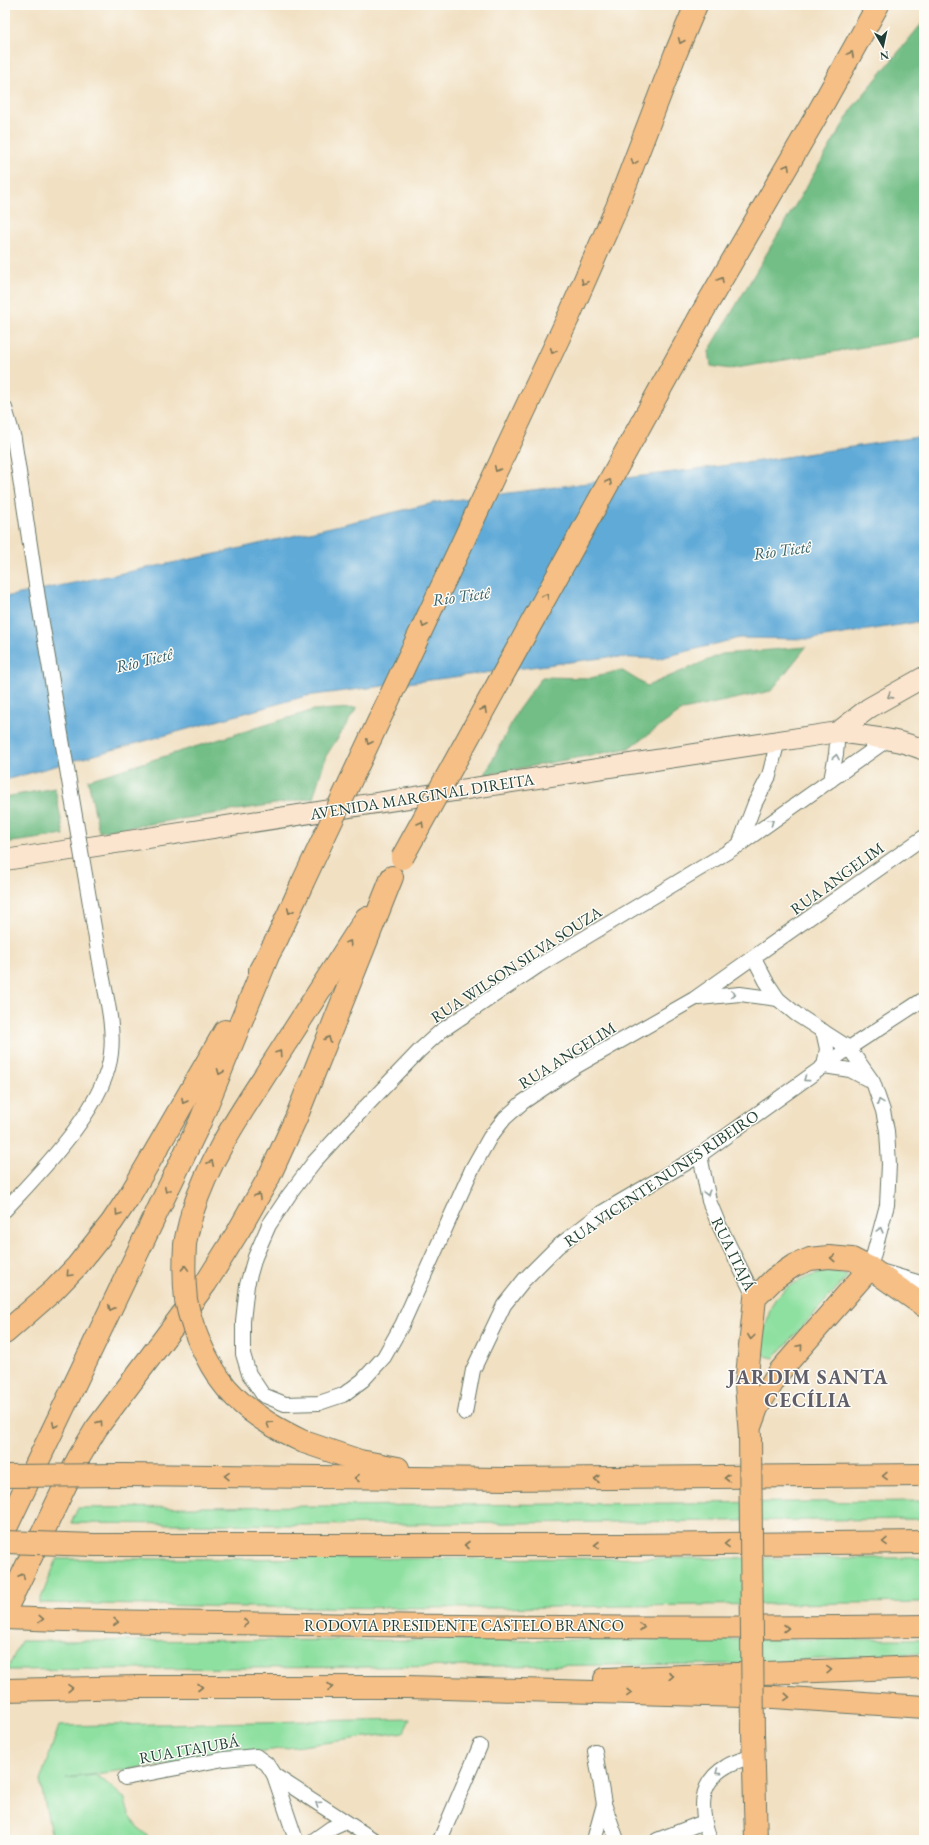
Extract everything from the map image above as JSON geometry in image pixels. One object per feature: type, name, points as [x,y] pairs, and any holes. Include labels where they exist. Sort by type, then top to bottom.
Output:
[{"type":"main road","points":[[5,1333],[54,1290],[77,1266],[112,1222],[130,1195],[267,958],[569,316],[618,207],[675,55],[696,5]]},
{"type":"main road","points":[[508,1479],[394,1467],[360,1461],[304,1442],[263,1420],[235,1397],[217,1376],[205,1353],[186,1301],[184,1274],[185,1244],[192,1213],[201,1185],[235,1120],[392,877],[702,313],[814,120],[878,5]]},
{"type":"main road","points":[[838,732],[869,708],[924,677]]},
{"type":"main road","name":"AVENIDA MARGINAL DIREITA","points":[[5,860],[704,753],[778,740],[838,732],[914,745],[924,750]]},
{"type":"main road","points":[[5,1611],[78,1459],[96,1428],[206,1283],[239,1230],[268,1177],[296,1118],[392,877]]},
{"type":"main road","points":[[5,1530],[200,1122],[267,958]]},
{"type":"main road","points":[[755,1298],[774,1279],[793,1266],[810,1258],[829,1257],[852,1259],[870,1268],[924,1306]]},
{"type":"main road","points":[[750,1431],[757,1408],[780,1370],[870,1268]]},
{"type":"main road","name":"RUA ITAJÁ","points":[[755,1298],[748,1361],[747,1400],[750,1431],[753,1732],[756,1840]]},
{"type":"main road","points":[[748,1361],[762,1369],[780,1370]]},
{"type":"main road","points":[[5,1476],[123,1475],[508,1479],[924,1475]]},
{"type":"main road","points":[[5,1542],[95,1545],[627,1545],[924,1542]]},
{"type":"main road","name":"RODOVIA PRESIDENTE CASTELO BRANCO","points":[[5,1618],[77,1621],[447,1626],[823,1628],[924,1626]]},
{"type":"main road","points":[[408,1687],[924,1667]]},
{"type":"main road","points":[[5,1690],[408,1687],[774,1697],[924,1707]]},
{"type":"street","points":[[5,408],[14,440],[40,611],[111,1029],[111,1053],[105,1078],[92,1106],[35,1177],[5,1210]]},
{"type":"street","points":[[831,780],[838,732]]},
{"type":"street","points":[[739,845],[755,803],[769,776],[778,740]]},
{"type":"street","name":"RUA WILSON SILVA SOUZA","points":[[243,1354],[243,1321],[247,1285],[255,1257],[269,1225],[314,1162],[420,1050],[441,1031],[498,992],[630,909],[739,845],[887,740]]},
{"type":"street","name":"RUA ANGELIM","points":[[243,1354],[249,1374],[263,1395],[285,1404],[319,1403],[343,1395],[363,1380],[384,1357],[402,1325],[472,1169],[490,1137],[505,1118],[523,1102],[575,1066],[694,999],[924,837]]},
{"type":"street","points":[[754,958],[766,981],[778,999],[796,1014],[849,1048],[873,1082],[883,1111],[887,1131],[889,1164],[887,1205],[870,1268],[924,1284]]},
{"type":"street","points":[[694,999],[725,994],[740,994],[778,999]]},
{"type":"street","name":"RUA VICENTE NUNES RIBEIRO","points":[[465,1413],[473,1370],[504,1305],[524,1280],[557,1247],[601,1213],[700,1155],[849,1048],[924,999]]},
{"type":"street","points":[[824,1031],[827,1049],[824,1066],[850,1070],[873,1082]]},
{"type":"street","name":"RUA ITAJÁ","points":[[700,1155],[709,1201],[755,1298]]},
{"type":"street","points":[[440,1840],[480,1746]]},
{"type":"street","points":[[595,1751],[604,1804],[617,1840]]},
{"type":"street","name":"RUA ITAJUBÁ","points":[[125,1778],[246,1756],[256,1756],[266,1764],[274,1775]]},
{"type":"street","points":[[710,1840],[704,1822],[703,1797],[711,1778],[728,1765],[754,1756]]},
{"type":"street","points":[[274,1775],[344,1822],[374,1840]]},
{"type":"street","points":[[274,1775],[296,1840]]},
{"type":"street","points":[[594,1840],[604,1804]]},
{"type":"street","points":[[314,1840],[331,1828],[344,1822]]},
{"type":"street","points":[[657,1840],[704,1822]]},
{"type":"green space","points":[[924,21],[924,337],[730,369],[711,366],[709,351],[854,106]]},
{"type":"green space","points":[[806,647],[771,691],[683,710],[629,748],[485,775],[518,710],[542,677],[591,678],[621,670],[647,686],[722,654]]},
{"type":"green space","points":[[357,708],[326,756],[313,798],[99,832],[88,780],[314,710]]},
{"type":"green space","points":[[55,788],[64,835],[5,843],[5,797]]},
{"type":"green space","points":[[827,1271],[837,1272],[848,1276],[774,1358],[765,1356],[762,1347],[762,1336],[770,1309],[776,1299],[783,1291],[795,1283]]},
{"type":"green space","points":[[924,1501],[924,1519],[301,1525],[71,1523],[78,1508]]},
{"type":"green space","points":[[924,1558],[924,1602],[483,1608],[251,1607],[39,1603],[57,1559]]},
{"type":"green space","points":[[924,1639],[924,1653],[734,1664],[7,1670],[21,1641]]},
{"type":"green space","points":[[410,1719],[404,1732],[66,1778],[96,1775],[102,1779],[124,1798],[130,1816],[139,1829],[153,1840],[51,1840],[51,1833],[40,1781],[59,1726]]},
{"type":"water","name":"Rio Tietê","points":[[924,436],[924,621],[812,639],[739,638],[657,659],[609,657],[306,696],[5,780],[5,597],[211,555],[438,502],[760,461]]},
{"type":"district","name":"JARDIM SANTA CECÍLIA","points":[[808,1388]]}]
